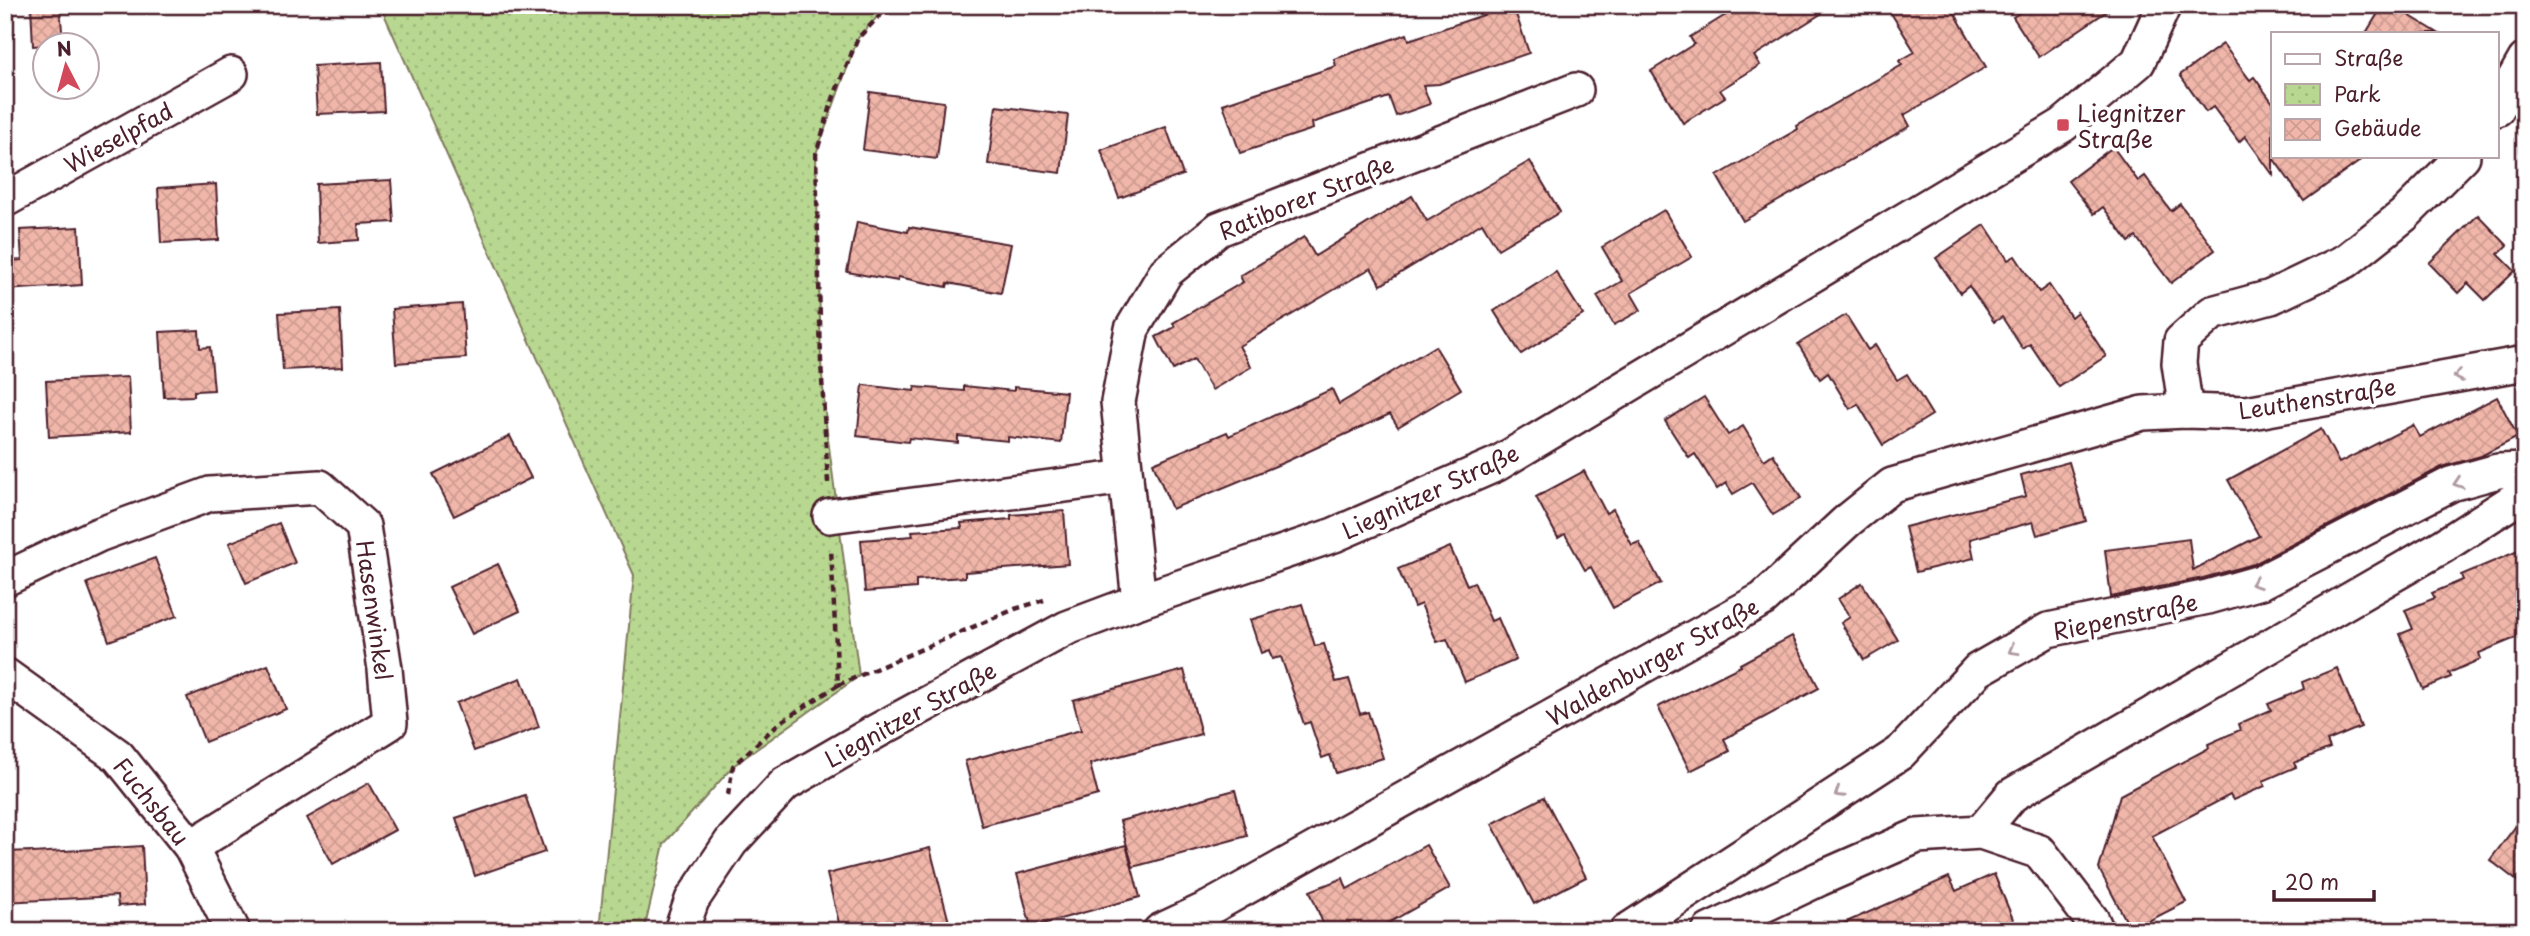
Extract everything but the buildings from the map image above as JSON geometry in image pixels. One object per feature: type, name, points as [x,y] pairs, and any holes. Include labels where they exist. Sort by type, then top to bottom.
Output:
[{"type":"street","name":"Liegnitzer Straße","points":[[681,931],[692,900],[731,842],[785,784],[1068,628],[1334,535],[1497,464],[2063,125],[2138,62],[2165,5]]},
{"type":"street","points":[[2498,107],[2525,60]]},
{"type":"street","name":"Wieselpfad","points":[[5,200],[231,74]]},
{"type":"street","name":"Ratiborer Straße","points":[[1139,601],[1118,402],[1132,329],[1166,272],[1219,229],[1576,90]]},
{"type":"street","points":[[2186,411],[2179,363],[2181,341],[2212,313],[2271,297],[2346,261],[2404,215],[2461,158]]},
{"type":"street","name":"Leuthenstraße","points":[[2186,411],[2246,413],[2525,363]]},
{"type":"street","name":"Waldenburger Straße","points":[[1160,931],[1209,908],[1763,599],[1846,522],[1892,485],[2143,413],[2186,411]]},
{"type":"street","name":"Riepenstraße","points":[[1627,931],[1900,753],[1978,670],[2048,631],[2208,597],[2261,582],[2451,484],[2498,471],[2525,470]]},
{"type":"street","points":[[830,516],[1126,477]]},
{"type":"street","name":"Hasenwinkel","points":[[5,579],[98,534],[210,494],[320,487],[363,526],[385,669],[390,723],[191,848]]},
{"type":"street","points":[[1981,832],[2011,795],[2443,546],[2525,493]]},
{"type":"street","name":"Fuchsbau","points":[[5,675],[118,756],[191,848],[233,931]]},
{"type":"street","points":[[1709,931],[1819,878],[1917,836],[1981,832],[2040,852],[2092,920],[2097,931]]},
{"type":"path","points":[[838,685],[821,362],[816,154],[834,96],[858,38],[890,5]]},
{"type":"path","points":[[726,804],[733,766],[779,723],[838,685],[1015,609],[1051,597]]},
{"type":"green space","points":[[380,5],[888,5],[858,38],[816,154],[821,362],[826,424],[859,676],[733,766],[664,844],[644,931],[599,931],[634,575]]},
{"type":"place","name":"Liegnitzer Straße","points":[[2063,125]]}]
